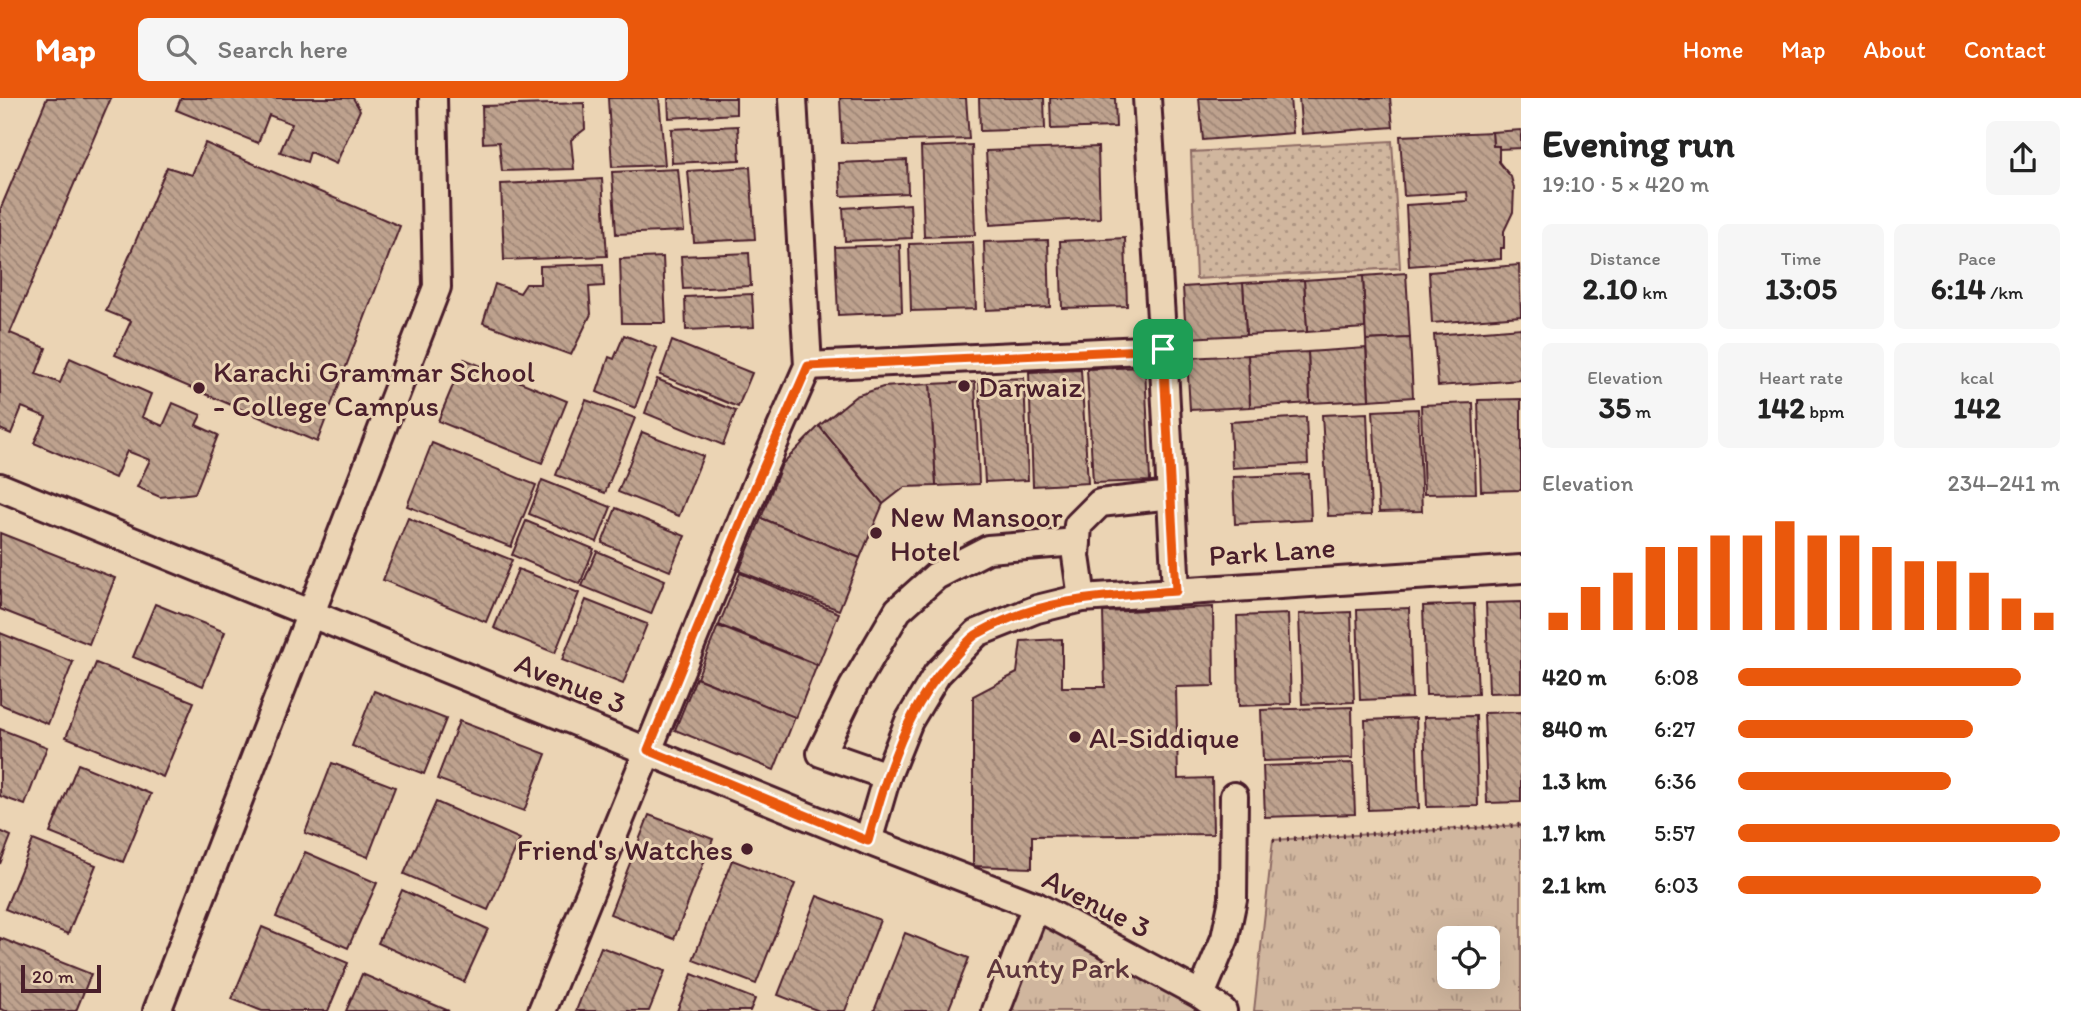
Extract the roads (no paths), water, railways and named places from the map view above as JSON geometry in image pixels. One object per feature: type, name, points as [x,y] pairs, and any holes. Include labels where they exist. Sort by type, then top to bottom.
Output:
[{"type":"street","points":[[157,1011],[437,287],[433,98]]},
{"type":"street","points":[[542,1011],[761,473],[808,366],[793,98]]},
{"type":"street","points":[[1147,98],[1176,591]]},
{"type":"street","points":[[808,366],[1163,349]]},
{"type":"street","name":"Avenue 3","points":[[0,487],[868,841],[1036,906],[1201,995],[1223,1011]]},
{"type":"street","points":[[1083,598],[1076,556],[1078,525],[1100,503],[1171,495]]},
{"type":"street","points":[[887,776],[821,753],[853,687],[898,610],[936,576],[988,549],[1077,542]]},
{"type":"street","name":"Park Lane","points":[[868,841],[887,776],[909,721],[937,674],[977,633],[1037,609],[1083,598],[1521,569]]},
{"type":"street","points":[[1201,995],[1225,938],[1233,899],[1234,796]]},
{"type":"street","points":[[996,1011],[1036,906]]},
{"type":"place","name":"Darwaiz","points":[[964,386]]},
{"type":"place","name":"Karachi Grammar School - College Campus","points":[[199,388]]},
{"type":"place","name":"New Mansoor Hotel","points":[[876,533]]},
{"type":"place","name":"Al-Siddique","points":[[1075,737]]},
{"type":"place","name":"Friend's Watches","points":[[747,849]]},
{"type":"park label","name":"Aunty Park","points":[[1058,967]]}]
